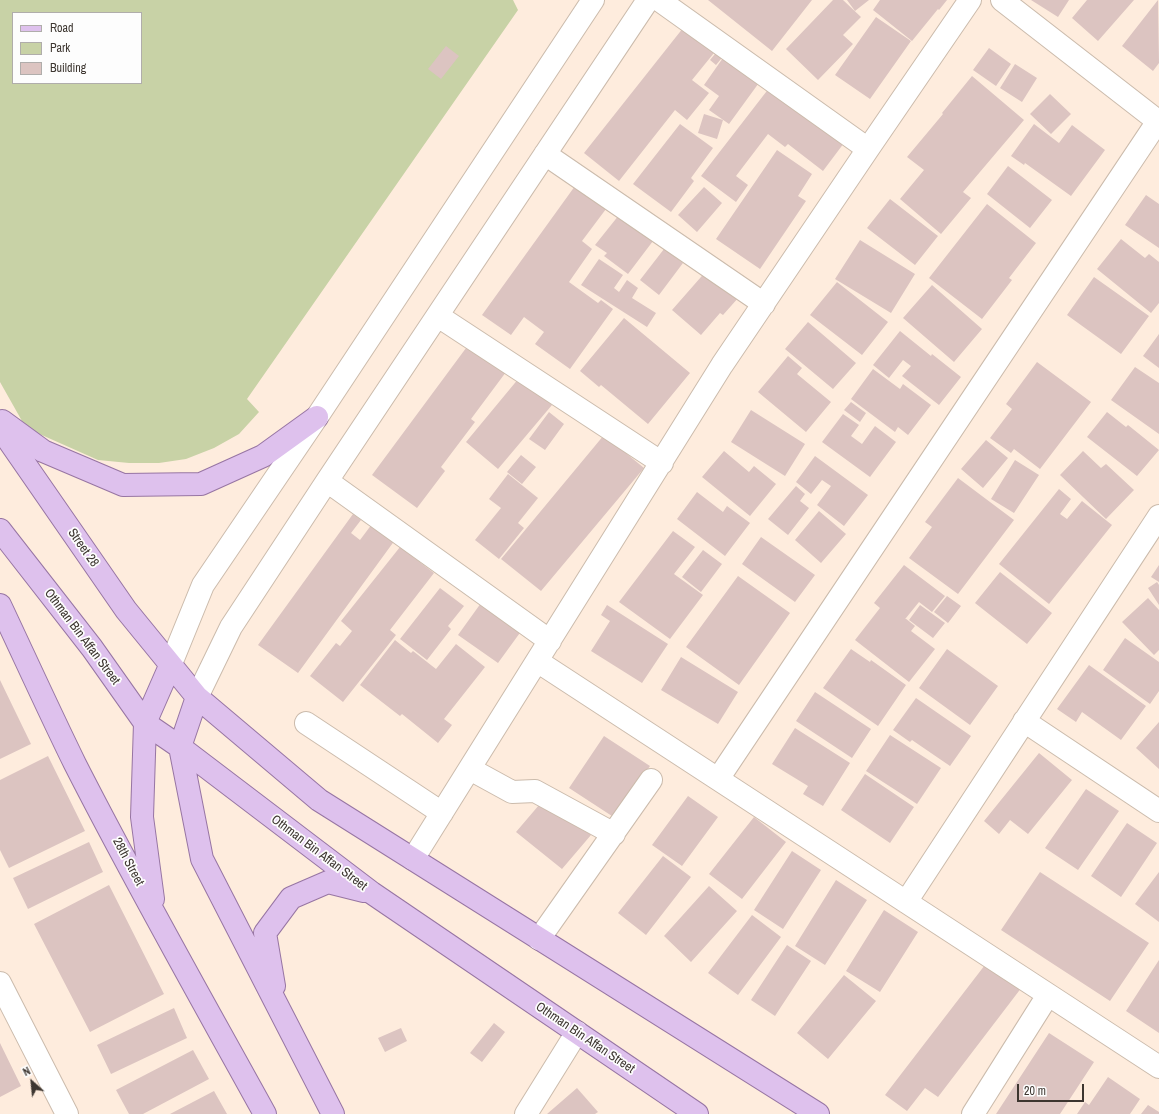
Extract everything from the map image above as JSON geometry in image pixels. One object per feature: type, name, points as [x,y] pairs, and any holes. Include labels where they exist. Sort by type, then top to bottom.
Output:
[{"type":"main road","points":[[0,419],[43,451],[123,485],[201,484],[263,456],[317,417]]},
{"type":"main road","name":"Street 28","points":[[0,428],[126,610],[170,666]]},
{"type":"main road","name":"Othman Bin Affan Street","points":[[0,530],[92,648],[145,723],[180,747],[372,893],[697,1114]]},
{"type":"main road","name":"28th Street","points":[[0,605],[72,757],[154,912],[265,1114]]},
{"type":"main road","points":[[154,912],[142,816],[145,723],[170,666],[197,697],[319,800],[818,1114]]},
{"type":"main road","points":[[197,697],[180,747],[202,859],[333,1114]]},
{"type":"main road","points":[[278,1007],[265,933],[291,898],[328,882],[372,893]]},
{"type":"street","points":[[170,666],[203,585],[317,417],[593,0]]},
{"type":"street","points":[[197,697],[231,627],[648,0]]},
{"type":"street","points":[[659,0],[868,149]]},
{"type":"street","points":[[414,859],[722,366],[970,0]]},
{"type":"street","points":[[718,779],[1159,121],[1002,0]]},
{"type":"street","points":[[545,154],[764,304]]},
{"type":"street","points":[[438,316],[662,463]]},
{"type":"street","points":[[327,481],[550,640]]},
{"type":"street","points":[[906,902],[1159,516]]},
{"type":"street","points":[[537,661],[1159,1067]]},
{"type":"street","points":[[1024,721],[1159,811]]},
{"type":"street","points":[[306,723],[442,813]]},
{"type":"street","points":[[470,769],[512,792],[535,791],[614,834]]},
{"type":"street","points":[[539,939],[651,780]]},
{"type":"street","points":[[0,983],[67,1114]]},
{"type":"street","points":[[973,1114],[1048,995]]},
{"type":"street","points":[[526,1114],[577,1032]]},
{"type":"green space","points":[[0,0],[513,0],[518,10],[247,399],[259,412],[239,434],[214,448],[186,459],[159,463],[129,463],[98,460],[35,432],[22,421],[0,382]]},
{"type":"building","points":[[708,0],[812,0],[772,51]]},
{"type":"building","points":[[833,0],[843,0],[861,17],[843,35],[853,44],[818,80],[786,49]]},
{"type":"building","points":[[847,0],[869,0],[855,11]]},
{"type":"building","points":[[880,0],[947,0],[912,41],[873,10]]},
{"type":"building","points":[[1031,0],[1069,0],[1058,17]]},
{"type":"building","points":[[1087,0],[1134,0],[1098,41],[1072,18]]},
{"type":"building","points":[[1158,0],[1159,63],[1153,71],[1122,46]]},
{"type":"building","points":[[876,17],[911,41],[870,99],[835,75]]},
{"type":"building","points":[[687,23],[718,48],[692,80],[709,93],[687,120],[675,110],[619,181],[584,153]]},
{"type":"building","points":[[446,46],[459,56],[441,79],[428,69]]},
{"type":"building","points":[[989,48],[1011,64],[996,86],[973,70]]},
{"type":"building","points":[[719,49],[726,53],[716,65],[710,60]]},
{"type":"building","points":[[725,55],[761,80],[729,124],[709,110],[719,96],[704,85]]},
{"type":"building","points":[[1015,64],[1037,78],[1022,102],[1000,88]]},
{"type":"building","points":[[972,76],[1024,120],[963,192],[971,198],[941,234],[900,199],[924,170],[907,157]]},
{"type":"building","points":[[773,83],[847,139],[823,171],[788,144],[785,147],[768,134],[736,176],[748,185],[736,202],[701,176]]},
{"type":"building","points":[[1050,94],[1071,114],[1051,134],[1030,114]]},
{"type":"building","points":[[704,114],[723,120],[717,139],[698,133]]},
{"type":"building","points":[[680,124],[713,148],[691,178],[694,181],[671,212],[633,184]]},
{"type":"building","points":[[1034,124],[1059,143],[1072,125],[1105,150],[1071,196],[1025,163],[1024,165],[1011,156]]},
{"type":"building","points":[[777,150],[812,174],[798,196],[806,201],[760,269],[716,239]]},
{"type":"building","points":[[1008,166],[1052,200],[1030,228],[987,194]]},
{"type":"building","points":[[575,186],[606,209],[582,241],[592,249],[569,282],[598,303],[601,300],[613,309],[570,369],[535,344],[544,332],[524,317],[511,335],[482,315]]},
{"type":"building","points":[[704,187],[722,203],[697,232],[678,215]]},
{"type":"building","points":[[1146,195],[1159,204],[1159,248],[1125,225]]},
{"type":"building","points":[[890,199],[938,236],[915,265],[867,228]]},
{"type":"building","points":[[987,204],[1036,243],[1009,278],[1012,280],[982,319],[929,278]]},
{"type":"building","points":[[619,215],[653,241],[628,274],[604,256],[607,253],[595,245]]},
{"type":"building","points":[[1121,239],[1145,258],[1149,254],[1159,262],[1159,303],[1151,313],[1097,269]]},
{"type":"building","points":[[860,240],[915,274],[891,313],[835,279]]},
{"type":"building","points":[[664,249],[683,263],[659,295],[640,280]]},
{"type":"building","points":[[599,259],[623,275],[614,288],[619,292],[627,280],[638,288],[632,298],[656,313],[647,327],[581,285]]},
{"type":"building","points":[[708,269],[739,297],[723,315],[720,313],[701,335],[672,310]]},
{"type":"building","points":[[1094,277],[1149,316],[1121,354],[1067,315]]},
{"type":"building","points":[[837,282],[888,322],[862,355],[810,315]]},
{"type":"building","points":[[932,285],[982,329],[954,362],[903,318]]},
{"type":"building","points":[[624,318],[690,373],[648,424],[601,385],[599,387],[580,371]]},
{"type":"building","points":[[808,322],[856,363],[833,389],[785,349]]},
{"type":"building","points":[[900,331],[931,356],[932,354],[961,377],[939,405],[902,376],[911,366],[903,360],[889,378],[873,365]]},
{"type":"building","points":[[1159,334],[1159,368],[1143,356]]},
{"type":"building","points":[[469,344],[506,372],[471,419],[475,422],[441,467],[445,471],[417,508],[372,475]]},
{"type":"building","points":[[788,356],[802,368],[797,374],[831,402],[806,432],[758,392]]},
{"type":"building","points":[[1037,362],[1091,402],[1040,469],[1014,449],[1011,453],[990,438],[1012,409],[1006,404]]},
{"type":"building","points":[[1135,367],[1159,383],[1159,434],[1111,400]]},
{"type":"building","points":[[873,369],[900,389],[903,384],[931,405],[908,435],[898,427],[895,432],[851,399]]},
{"type":"building","points":[[519,378],[552,405],[498,469],[466,442]]},
{"type":"building","points":[[851,402],[866,413],[860,422],[844,410]]},
{"type":"building","points":[[751,410],[805,444],[785,476],[731,442]]},
{"type":"building","points":[[549,412],[564,424],[545,450],[529,439]]},
{"type":"building","points":[[1107,412],[1126,427],[1128,425],[1159,450],[1137,476],[1087,437]]},
{"type":"building","points":[[843,414],[859,425],[851,436],[862,444],[875,426],[896,442],[870,477],[822,442]]},
{"type":"building","points":[[604,435],[644,468],[541,591],[501,559]]},
{"type":"building","points":[[986,440],[1008,458],[983,488],[961,469]]},
{"type":"building","points":[[724,451],[749,472],[754,466],[776,484],[750,516],[702,477]]},
{"type":"building","points":[[1083,451],[1101,468],[1106,464],[1134,490],[1106,519],[1060,475]]},
{"type":"building","points":[[521,455],[536,467],[522,484],[507,472]]},
{"type":"building","points":[[815,456],[868,495],[844,526],[817,505],[831,486],[822,480],[811,494],[796,482]]},
{"type":"building","points":[[1015,460],[1039,475],[1014,513],[991,499]]},
{"type":"building","points":[[508,474],[538,498],[518,523],[524,528],[499,559],[475,540],[501,508],[489,499]]},
{"type":"building","points":[[958,478],[1014,520],[958,594],[909,558],[932,527],[925,522]]},
{"type":"building","points":[[796,486],[805,494],[800,501],[809,508],[788,535],[768,519]]},
{"type":"building","points":[[1059,489],[1071,499],[1060,514],[1067,519],[1082,501],[1112,525],[1049,604],[999,564]]},
{"type":"building","points":[[697,492],[723,512],[727,506],[750,523],[725,556],[677,519]]},
{"type":"building","points":[[819,511],[846,534],[821,563],[795,540]]},
{"type":"building","points":[[353,514],[361,520],[351,533],[360,540],[372,524],[395,540],[298,673],[258,645]]},
{"type":"building","points":[[673,531],[695,547],[674,574],[703,595],[670,639],[619,602]]},
{"type":"building","points":[[761,537],[815,575],[795,602],[742,564]]},
{"type":"building","points":[[400,547],[434,573],[390,630],[396,635],[343,702],[310,676],[336,643],[340,646],[352,631],[341,621]]},
{"type":"building","points":[[703,550],[722,564],[701,592],[682,577]]},
{"type":"building","points":[[904,565],[945,596],[932,612],[919,602],[905,618],[915,626],[911,631],[935,649],[909,682],[855,640],[880,608],[874,603]]},
{"type":"building","points":[[1159,565],[1159,582],[1151,577]]},
{"type":"building","points":[[1000,572],[1052,613],[1027,644],[975,603]]},
{"type":"building","points":[[738,576],[790,613],[739,685],[686,647]]},
{"type":"building","points":[[1157,582],[1159,585],[1159,605],[1148,588]]},
{"type":"building","points":[[440,588],[464,606],[448,626],[451,629],[427,660],[400,639]]},
{"type":"building","points":[[947,596],[961,606],[948,623],[934,612]]},
{"type":"building","points":[[1148,598],[1159,610],[1159,650],[1154,655],[1122,622]]},
{"type":"building","points":[[481,603],[522,630],[498,663],[458,635]]},
{"type":"building","points":[[607,605],[668,644],[642,683],[591,651],[610,621],[601,615]]},
{"type":"building","points":[[920,605],[945,623],[933,638],[909,620]]},
{"type":"building","points":[[1125,638],[1159,662],[1159,691],[1150,704],[1103,670]]},
{"type":"building","points":[[395,640],[411,653],[413,651],[436,669],[456,644],[485,667],[444,719],[452,725],[438,743],[402,714],[400,716],[360,685]]},
{"type":"building","points":[[851,649],[870,662],[871,660],[906,685],[878,726],[823,688]]},
{"type":"building","points":[[947,649],[998,686],[970,725],[919,688]]},
{"type":"building","points":[[681,657],[738,692],[718,724],[661,690]]},
{"type":"building","points":[[1089,665],[1146,706],[1121,740],[1082,712],[1076,722],[1057,709]]},
{"type":"building","points":[[0,680],[31,744],[0,759]]},
{"type":"building","points":[[815,692],[871,729],[852,758],[796,721]]},
{"type":"building","points":[[916,698],[971,736],[950,766],[912,740],[910,742],[893,730]]},
{"type":"building","points":[[1159,722],[1159,769],[1136,748]]},
{"type":"building","points":[[795,728],[850,763],[823,806],[803,794],[808,786],[772,764]]},
{"type":"building","points":[[890,735],[941,768],[917,804],[866,771]]},
{"type":"building","points":[[604,736],[650,766],[615,818],[569,788]]},
{"type":"building","points":[[1039,753],[1072,780],[1028,834],[1010,820],[999,834],[984,821]]},
{"type":"building","points":[[48,756],[85,831],[9,868],[0,850],[0,780]]},
{"type":"building","points":[[865,774],[914,807],[890,843],[841,810]]},
{"type":"building","points":[[1086,789],[1119,811],[1078,870],[1045,848]]},
{"type":"building","points":[[688,796],[718,817],[682,866],[652,845]]},
{"type":"building","points":[[545,798],[591,835],[562,869],[516,832]]},
{"type":"building","points":[[754,817],[786,842],[742,899],[709,874]]},
{"type":"building","points":[[1127,823],[1157,843],[1121,897],[1091,876]]},
{"type":"building","points":[[89,842],[103,872],[28,909],[13,878]]},
{"type":"building","points":[[792,851],[821,870],[783,929],[754,910]]},
{"type":"building","points":[[663,856],[691,877],[646,935],[618,913]]},
{"type":"building","points":[[1040,872],[1149,943],[1110,1001],[1001,930]]},
{"type":"building","points":[[1159,872],[1159,922],[1135,904]]},
{"type":"building","points":[[836,880],[867,900],[825,965],[795,946]]},
{"type":"building","points":[[109,885],[164,994],[90,1032],[34,924]]},
{"type":"building","points":[[709,886],[737,911],[691,962],[664,936]]},
{"type":"building","points":[[884,910],[918,932],[880,992],[846,971]]},
{"type":"building","points":[[752,915],[781,937],[738,995],[708,973]]},
{"type":"building","points":[[787,945],[811,961],[775,1016],[751,1000]]},
{"type":"building","points":[[1159,960],[1159,1033],[1126,1011]]},
{"type":"building","points":[[988,961],[1022,987],[938,1097],[925,1088],[907,1111],[885,1095]]},
{"type":"building","points":[[844,975],[876,1001],[828,1059],[797,1033]]},
{"type":"building","points":[[174,1008],[187,1038],[111,1074],[97,1045]]},
{"type":"building","points":[[494,1023],[505,1032],[482,1062],[470,1053]]},
{"type":"building","points":[[401,1028],[407,1041],[385,1052],[378,1038]]},
{"type":"building","points":[[1049,1033],[1094,1062],[1060,1114],[996,1114]]},
{"type":"building","points":[[0,1043],[21,1086],[0,1097]]},
{"type":"building","points":[[193,1050],[209,1079],[143,1114],[129,1114],[116,1090]]},
{"type":"building","points":[[1108,1077],[1140,1099],[1130,1114],[1077,1114],[1085,1102],[1089,1105]]},
{"type":"building","points":[[577,1088],[598,1112],[595,1114],[547,1114]]},
{"type":"building","points":[[214,1091],[227,1114],[170,1114]]},
{"type":"building","points":[[1148,1105],[1159,1112],[1159,1114],[1141,1114]]}]
